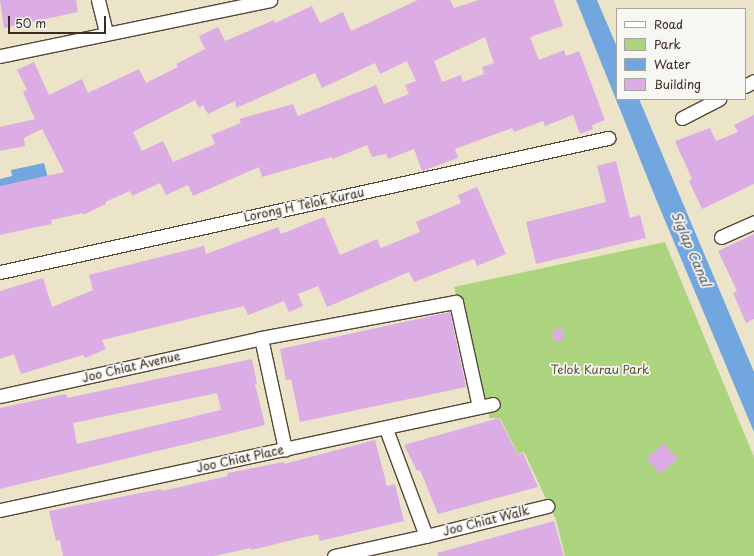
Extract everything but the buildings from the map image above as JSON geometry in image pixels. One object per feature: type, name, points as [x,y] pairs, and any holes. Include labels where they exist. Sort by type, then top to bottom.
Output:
[{"type":"street","points":[[98,0],[106,33]]},
{"type":"street","points":[[0,56],[270,0]]},
{"type":"street","points":[[682,118],[717,100]]},
{"type":"street","name":"Lorong H Telok Kurau","points":[[0,272],[608,138]]},
{"type":"street","points":[[721,237],[754,222]]},
{"type":"street","name":"Joo Chiat Avenue","points":[[0,396],[261,338],[456,302]]},
{"type":"street","name":"Joo Chiat Place","points":[[0,510],[386,429],[486,406],[456,302]]},
{"type":"street","points":[[261,338],[286,449]]},
{"type":"street","name":"Joo Chiat Walk","points":[[386,429],[426,536]]},
{"type":"street","name":"Joo Chiat Walk","points":[[334,556],[426,536],[547,506]]},
{"type":"green space","name":"Telok Kurau Park","points":[[665,242],[754,457],[754,556],[565,556],[556,520],[524,452],[518,454],[500,418],[489,418],[489,411],[483,398],[454,287]]},
{"type":"water","points":[[576,0],[597,0],[616,45],[616,100]]},
{"type":"water","name":"Siglap Canal","points":[[616,100],[639,100],[754,372],[754,432],[658,204]]},
{"type":"water","points":[[44,163],[48,178],[0,188],[0,179],[12,176],[11,170]]}]
